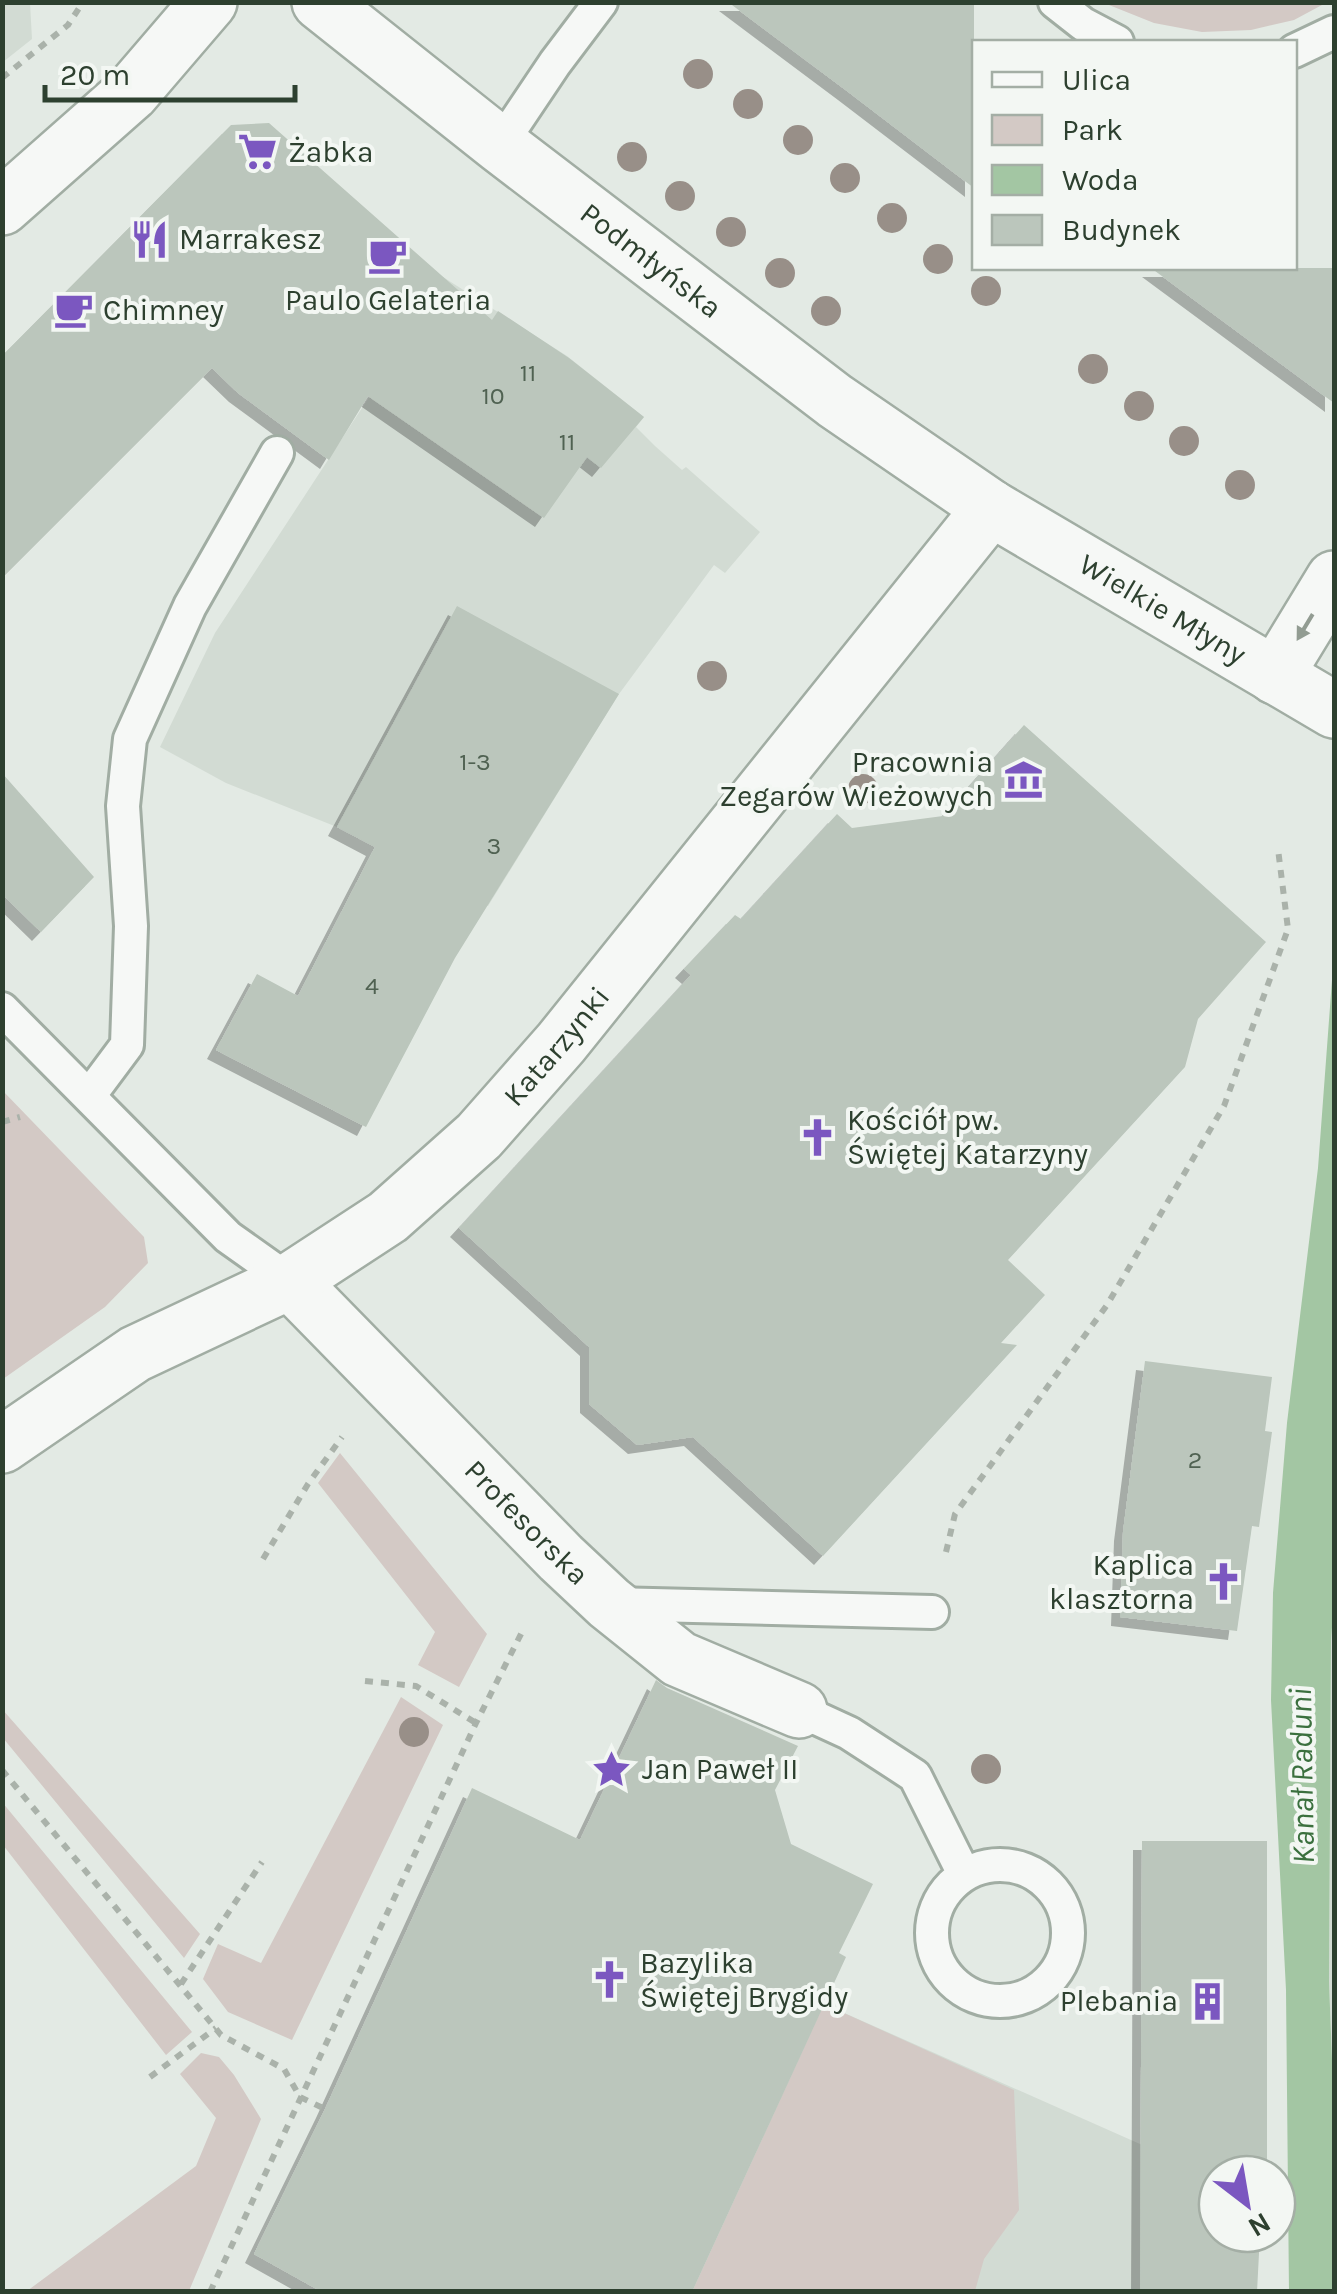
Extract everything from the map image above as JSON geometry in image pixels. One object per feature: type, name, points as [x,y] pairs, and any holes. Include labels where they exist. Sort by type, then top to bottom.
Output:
[{"type":"street","points":[[2,207],[131,93],[209,2]]},
{"type":"street","name":"Podmłyńska","points":[[320,2],[835,401],[991,508]]},
{"type":"street","name":"Wielkie Młyny","points":[[991,508],[1334,710]]},
{"type":"street","name":"Katarzynki","points":[[2,1446],[135,1354],[290,1281],[388,1217],[479,1136],[561,1043],[991,508]]},
{"type":"street","points":[[1276,676],[1334,579]]},
{"type":"street","name":"Profesorska","points":[[290,1281],[610,1604],[680,1658],[799,1710]]},
{"type":"lane","points":[[500,145],[601,2]]},
{"type":"lane","points":[[1055,2],[1082,24],[1113,40]]},
{"type":"lane","points":[[1297,50],[1334,32]]},
{"type":"lane","points":[[89,1096],[127,1045],[131,926],[123,806],[130,739],[190,606],[277,454]]},
{"type":"lane","points":[[2,1008],[228,1237],[290,1281]]},
{"type":"lane","points":[[610,1604],[932,1612]]},
{"type":"lane","points":[[799,1710],[849,1733],[915,1776],[964,1874]]},
{"type":"lane","points":[[989,1864],[1016,1866],[1040,1877],[1059,1897],[1068,1922],[1066,1949],[1056,1973],[1036,1992],[1010,2000],[984,2000],[959,1989],[941,1969],[932,1944],[932,1916],[944,1893],[964,1874],[989,1864]]},
{"type":"path","points":[[2,78],[68,25],[84,2]]},
{"type":"path","points":[[932,1612],[955,1514],[1107,1304],[1224,1106],[1288,929],[1278,849]]},
{"type":"path","points":[[263,1559],[308,1484],[343,1436]]},
{"type":"path","points":[[210,2292],[476,1722],[522,1632]]},
{"type":"path","points":[[365,1681],[416,1686],[476,1722]]},
{"type":"path","points":[[2,1770],[221,2034],[284,2069],[300,2097],[325,2109]]},
{"type":"path","points":[[181,1984],[262,1862]]},
{"type":"path","points":[[150,2077],[216,2028]]},
{"type":"shaded area","points":[[3,2],[30,3],[32,39],[3,62]]},
{"type":"shaded area","points":[[443,277],[567,356],[644,417],[636,427],[655,446],[682,470],[686,467],[760,532],[725,573],[714,565],[619,694],[488,906],[337,827],[226,783],[160,747],[215,633]]},
{"type":"shaded area","points":[[1334,1600],[1334,2111],[1329,1982]]},
{"type":"shaded area","points":[[824,2004],[1140,2144],[1197,2159],[1197,2254],[1231,2254],[1257,2291],[692,2292]]},
{"type":"green space","points":[[1104,3],[1322,5],[1294,20],[1251,30],[1202,32],[1154,23]]},
{"type":"green space","points":[[2,1090],[144,1237],[148,1263],[105,1307],[3,1379]]},
{"type":"green space","points":[[340,1453],[487,1634],[459,1687],[418,1665],[435,1632],[318,1483]]},
{"type":"green space","points":[[401,1697],[443,1725],[292,2040],[228,2012],[203,1979],[218,1944],[261,1963]]},
{"type":"green space","points":[[2,1709],[200,1934],[184,1958],[3,1738]]},
{"type":"green space","points":[[2,1802],[192,2032],[166,2055],[3,1845]]},
{"type":"green space","points":[[824,2004],[1014,2090],[1019,2210],[984,2259],[975,2291],[692,2292]]},
{"type":"green space","points":[[201,2053],[219,2057],[261,2119],[189,2291],[27,2291],[196,2166],[216,2118],[180,2074]]},
{"type":"water","name":"Kanał Raduni","points":[[1334,953],[1334,1600],[1329,1982],[1334,2291],[1289,2292],[1289,2254],[1297,2254],[1297,2154],[1288,2154],[1286,1990],[1271,1700],[1273,1593],[1287,1423],[1318,1168]]},
{"type":"building","points":[[728,2],[974,2],[972,186]]},
{"type":"building","points":[[269,123],[492,320],[498,311],[569,358],[644,417],[601,468],[587,457],[544,518],[368,396],[329,460],[238,393],[212,368],[2,578],[2,356],[231,125]]},
{"type":"building","points":[[1334,268],[1334,403],[1154,270]]},
{"type":"building","points":[[457,606],[619,694],[455,958],[366,1127],[216,1050],[257,974],[298,996],[375,847],[337,827]]},
{"type":"building","name":"Kościół pw. Świętej Katarzyny","points":[[1024,725],[1266,942],[1198,1019],[1185,1067],[1008,1260],[1045,1295],[1001,1343],[1017,1345],[823,1556],[693,1437],[637,1445],[589,1404],[589,1347],[459,1228],[691,975],[684,969],[735,915],[741,919],[837,814],[852,828],[943,816]]},
{"type":"building","points":[[2,773],[94,877],[41,932],[2,894]]},
{"type":"building","points":[[1145,1361],[1272,1377],[1265,1431],[1272,1432],[1259,1527],[1252,1526],[1237,1631],[1120,1617],[1123,1532]]},
{"type":"building","name":"Bazylika Świętej Brygidy","points":[[656,1680],[798,1746],[775,1790],[791,1844],[873,1884],[839,1953],[846,1957],[692,2292],[322,2292],[254,2254],[472,1788],[580,1840]]},
{"type":"building","name":"Plebania","points":[[1142,1841],[1267,1841],[1267,2154],[1197,2154],[1197,2254],[1259,2254],[1257,2292],[1140,2292]]},
{"type":"place","name":"Żabka","points":[[258,152]]},
{"type":"place","name":"Marrakesz","points":[[149,239]]},
{"type":"place","name":"Paulo Gelateria","points":[[388,256]]},
{"type":"place","name":"Chimney","points":[[73,310]]},
{"type":"place","name":"Pracownia Zegarów Wieżowych","points":[[1023,779]]},
{"type":"place","name":"Kościół pw. Świętej Katarzyny","points":[[817,1137]]},
{"type":"place","name":"Kaplica klasztorna","points":[[1224,1582]]},
{"type":"place","name":"Jan Paweł II","points":[[612,1769]]},
{"type":"place","name":"Bazylika Świętej Brygidy","points":[[610,1980]]},
{"type":"place","name":"Plebania","points":[[1208,2001]]}]
